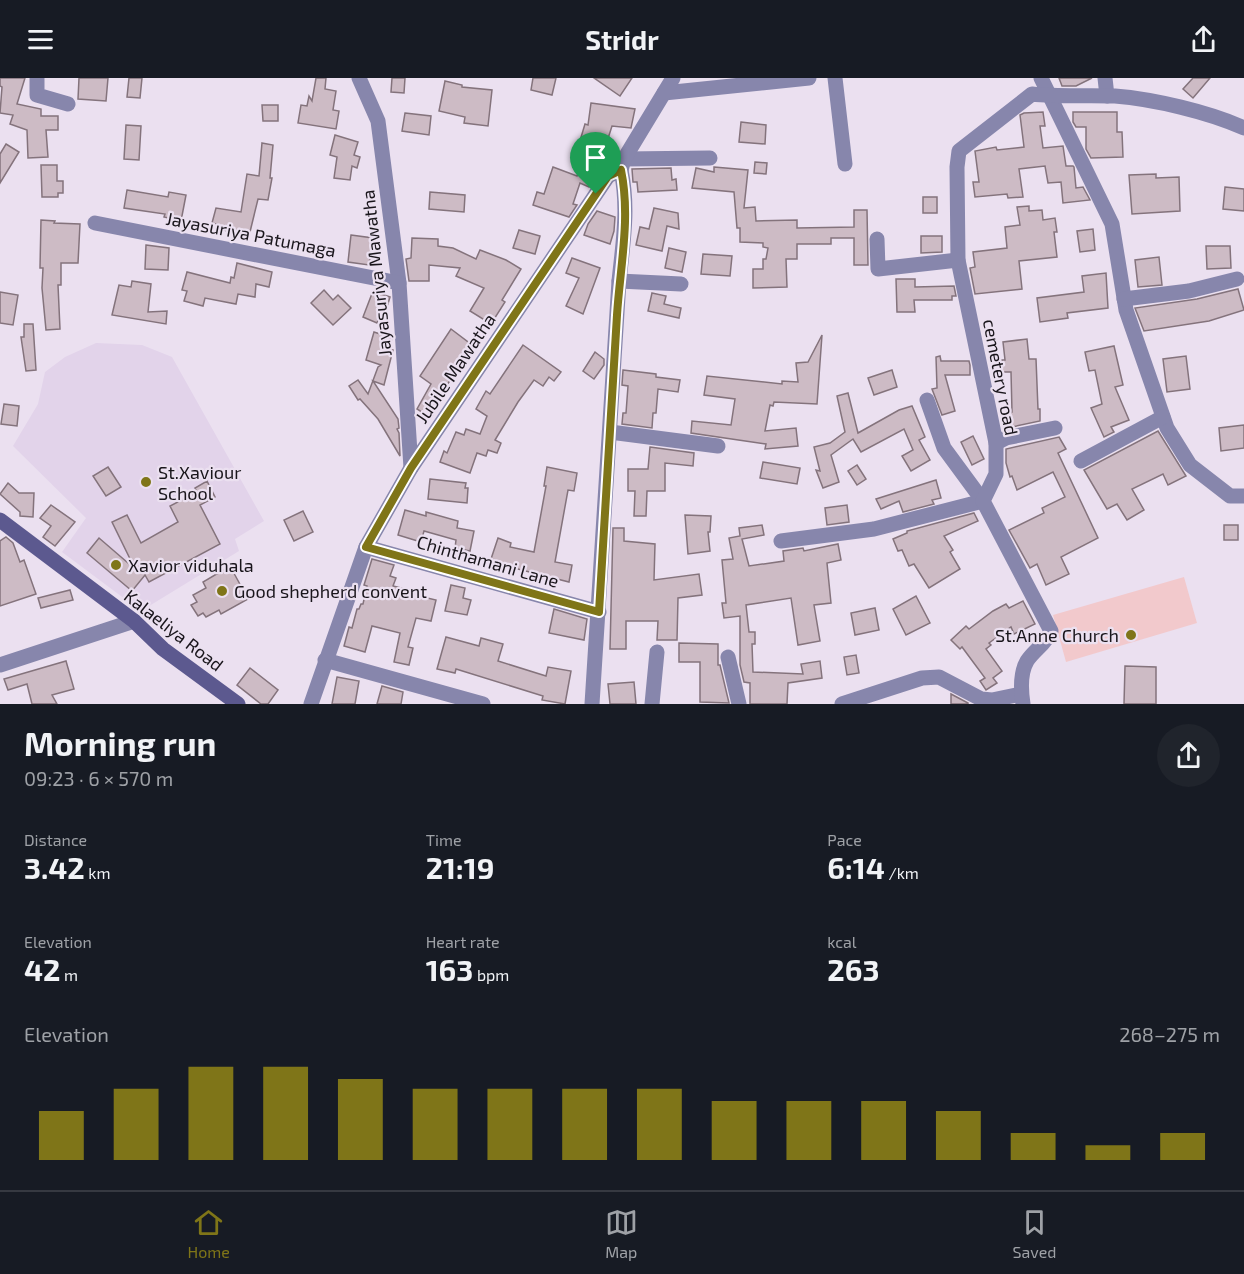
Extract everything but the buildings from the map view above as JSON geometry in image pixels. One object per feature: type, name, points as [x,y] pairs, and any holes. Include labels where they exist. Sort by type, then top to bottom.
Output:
[{"type":"street","points":[[37,78],[37,95],[68,104]]},
{"type":"street","name":"Jayasuriya Mawatha","points":[[359,78],[378,120],[399,283],[411,468]]},
{"type":"street","name":"Jubile Mawatha","points":[[311,704],[366,547],[411,468],[608,176],[622,165],[673,78]]},
{"type":"street","points":[[664,93],[809,78]]},
{"type":"street","points":[[835,78],[845,164]]},
{"type":"street","points":[[1041,78],[1112,224],[1125,310],[1167,428],[1190,465],[1230,496],[1244,496]]},
{"type":"street","points":[[1105,78],[1107,96]]},
{"type":"street","name":"cemetery road","points":[[983,501],[996,474],[996,443],[958,260],[957,167],[959,151],[1032,94],[1050,96]]},
{"type":"street","points":[[1050,96],[1107,96],[1176,106],[1224,118],[1244,128]]},
{"type":"street","points":[[592,704],[619,281],[626,219],[626,193],[622,165],[710,158]]},
{"type":"street","name":"Jayasuriya Patumaga","points":[[95,223],[399,283]]},
{"type":"street","points":[[877,239],[878,269],[958,260]]},
{"type":"street","points":[[1124,299],[1189,291],[1238,279]]},
{"type":"street","points":[[619,281],[681,284]]},
{"type":"street","points":[[842,704],[922,678],[939,677],[981,699],[1022,699],[1023,672],[1028,661],[1048,639],[1050,631],[983,501],[944,448],[927,400]]},
{"type":"street","points":[[1081,461],[1163,417]]},
{"type":"street","points":[[996,443],[1006,438],[1055,428]]},
{"type":"street","points":[[609,432],[718,446]]},
{"type":"street","points":[[781,542],[874,528],[983,501]]},
{"type":"street","name":"Kalaeliya Road","points":[[3,528],[134,621],[163,649],[238,704]]},
{"type":"street","name":"Chinthamani Lane","points":[[366,547],[599,612]]},
{"type":"street","points":[[0,664],[134,621]]},
{"type":"street","points":[[652,704],[657,652]]},
{"type":"street","points":[[728,657],[739,704]]},
{"type":"street","points":[[325,660],[483,704]]},
{"type":"shaded area","name":"St.Xaviour School","points":[[96,343],[142,345],[172,357],[264,521],[235,539],[239,551],[141,611],[62,552],[86,518],[13,446],[38,404],[45,372],[65,357]]},
{"type":"shaded area","points":[[1184,577],[1197,623],[1066,662],[1053,615]]},
{"type":"place","name":"St.Xaviour School","points":[[146,482]]},
{"type":"place","name":"Xavior viduhala","points":[[116,565]]},
{"type":"place","name":"Good shepherd convent","points":[[222,591]]},
{"type":"place","name":"St.Anne Church","points":[[1131,635]]},
{"type":"route","points":[[621,170],[626,193],[626,219],[619,281],[599,612],[366,547],[411,468],[596,194],[608,176],[621,170]]}]
